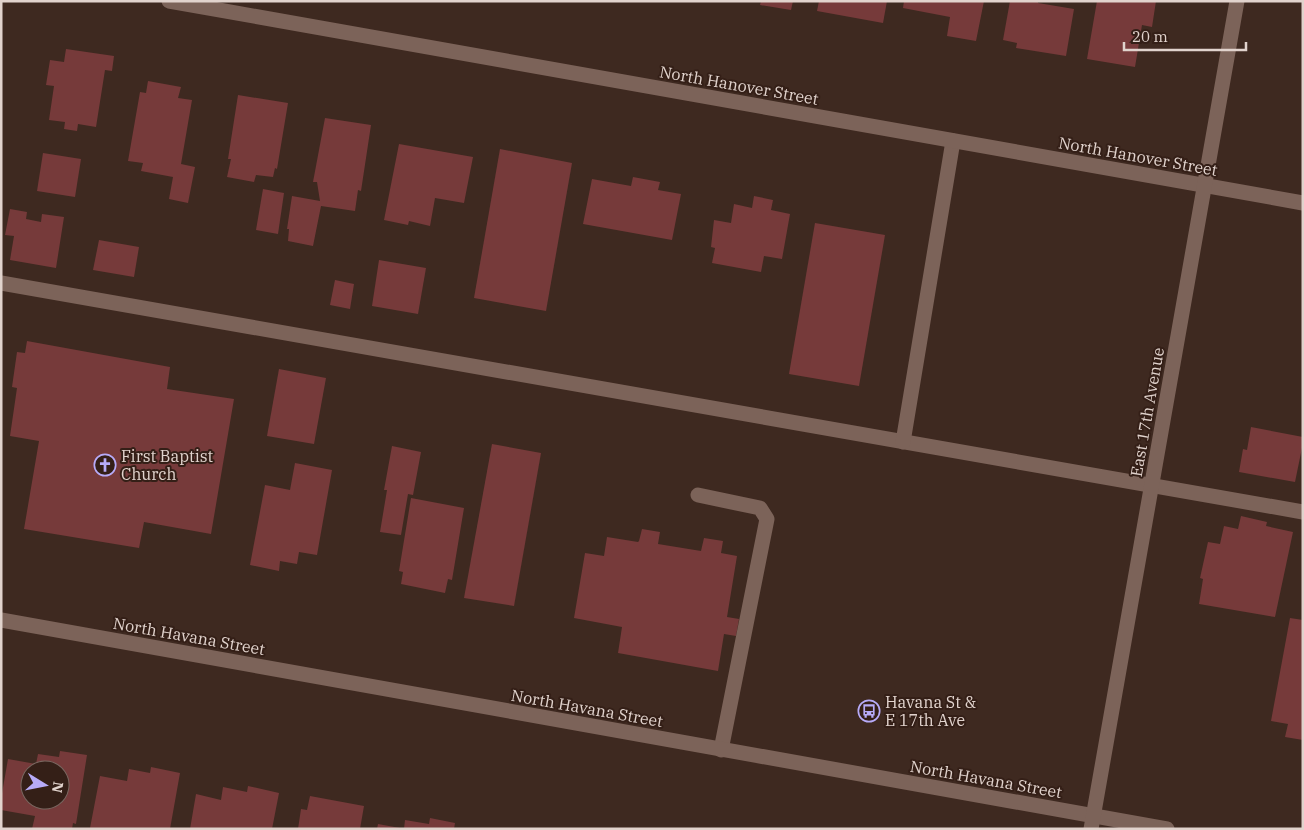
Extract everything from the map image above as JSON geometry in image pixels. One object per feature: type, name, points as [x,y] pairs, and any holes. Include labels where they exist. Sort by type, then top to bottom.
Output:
[{"type":"street","name":"North Hanover Street","points":[[169,1],[1303,203]]},
{"type":"street","name":"East 17th Avenue","points":[[1092,822],[1237,1]]},
{"type":"street","points":[[903,442],[953,141]]},
{"type":"street","points":[[1,283],[1303,512]]},
{"type":"street","points":[[698,494],[760,508],[767,519],[721,750]]},
{"type":"street","name":"North Havana Street","points":[[1,620],[721,750],[1092,822],[1167,829]]},
{"type":"building","points":[[761,1],[793,1],[791,10],[760,5]]},
{"type":"building","points":[[819,1],[887,1],[883,23],[817,11]]},
{"type":"building","points":[[904,1],[984,1],[976,41],[947,36],[950,17],[903,8]]},
{"type":"building","points":[[1010,1],[1038,1],[1038,3],[1074,9],[1066,56],[1016,48],[1017,43],[1003,40]]},
{"type":"building","points":[[1097,1],[1156,1],[1152,27],[1142,25],[1135,67],[1087,59]]},
{"type":"building","points":[[66,49],[114,56],[112,71],[105,70],[96,127],[78,124],[77,131],[64,129],[65,122],[49,120],[54,86],[46,85],[50,60],[64,62]]},
{"type":"building","points":[[148,81],[181,87],[178,98],[192,100],[181,164],[195,167],[188,203],[169,199],[173,177],[141,171],[143,163],[128,161],[140,92],[146,93]]},
{"type":"building","points":[[238,95],[288,103],[277,169],[275,168],[273,177],[256,175],[254,182],[227,177],[231,159],[228,159]]},
{"type":"building","points":[[325,118],[371,125],[361,191],[358,190],[355,211],[321,206],[313,246],[288,241],[289,229],[287,229],[292,196],[320,201],[317,182],[313,182]]},
{"type":"building","points":[[399,144],[473,157],[464,203],[435,198],[430,226],[409,221],[408,225],[384,220]]},
{"type":"building","points":[[500,149],[572,163],[546,311],[474,298]]},
{"type":"building","points":[[43,153],[81,159],[75,197],[37,191]]},
{"type":"building","points":[[633,177],[660,182],[658,190],[681,194],[672,240],[583,224],[592,179],[631,186]]},
{"type":"building","points":[[263,189],[284,193],[278,234],[256,230]]},
{"type":"building","points":[[754,196],[773,200],[771,210],[790,214],[782,259],[764,256],[761,272],[712,263],[715,248],[711,247],[714,220],[731,223],[734,204],[752,208]]},
{"type":"building","points":[[10,209],[27,212],[26,219],[41,222],[42,214],[64,217],[56,268],[10,260],[14,236],[5,235]]},
{"type":"building","points":[[815,223],[885,235],[859,386],[789,374]]},
{"type":"building","points":[[99,240],[139,247],[134,277],[93,270]]},
{"type":"building","points":[[379,260],[426,268],[418,314],[372,306]]},
{"type":"building","points":[[335,280],[354,284],[350,309],[330,305]]},
{"type":"building","points":[[27,341],[170,367],[167,389],[234,399],[211,534],[144,522],[139,548],[24,529],[39,441],[10,436],[17,388],[12,387],[17,352],[25,353]]},
{"type":"building","points":[[279,369],[326,378],[314,444],[267,436]]},
{"type":"building","points":[[1251,427],[1303,437],[1295,482],[1239,472],[1243,449],[1247,450]]},
{"type":"building","points":[[492,444],[541,453],[514,606],[464,598]]},
{"type":"building","points":[[392,446],[421,452],[413,495],[408,494],[401,535],[380,532],[387,490],[384,490]]},
{"type":"building","points":[[295,463],[332,470],[317,555],[299,552],[297,564],[280,561],[279,571],[250,565],[265,485],[290,490]]},
{"type":"building","points":[[411,498],[464,508],[452,580],[448,579],[445,593],[401,584],[403,572],[399,571]]},
{"type":"building","points":[[1241,516],[1267,522],[1266,526],[1293,532],[1275,617],[1199,604],[1203,579],[1200,578],[1208,542],[1220,544],[1224,526],[1238,529]]},
{"type":"building","points":[[642,529],[660,532],[658,544],[701,551],[704,538],[723,541],[721,553],[737,556],[727,617],[739,619],[736,636],[724,634],[718,671],[618,653],[622,627],[574,618],[585,553],[604,556],[607,537],[638,542]]},
{"type":"building","points":[[1290,618],[1303,620],[1303,740],[1285,737],[1288,724],[1271,721]]},
{"type":"building","points":[[60,751],[87,755],[76,824],[73,823],[72,829],[32,829],[35,816],[1,810],[8,759],[20,761],[20,810],[70,810],[70,760],[37,760],[38,754],[59,757]]},
{"type":"building","points":[[151,767],[180,773],[170,829],[90,828],[100,776],[127,781],[129,769],[150,773]]},
{"type":"building","points":[[248,786],[279,793],[272,829],[190,829],[196,794],[221,800],[223,787],[247,792]]},
{"type":"building","points":[[310,796],[364,806],[360,829],[298,829],[301,809],[307,810]]},
{"type":"building","points":[[430,818],[455,823],[454,829],[404,829],[405,820],[429,824]]},
{"type":"building","points":[[378,824],[400,828],[400,829],[377,829]]},
{"type":"place","name":"First Baptist Church","points":[[105,465]]},
{"type":"place","name":"Havana St & E 17th Ave","points":[[869,711]]}]
